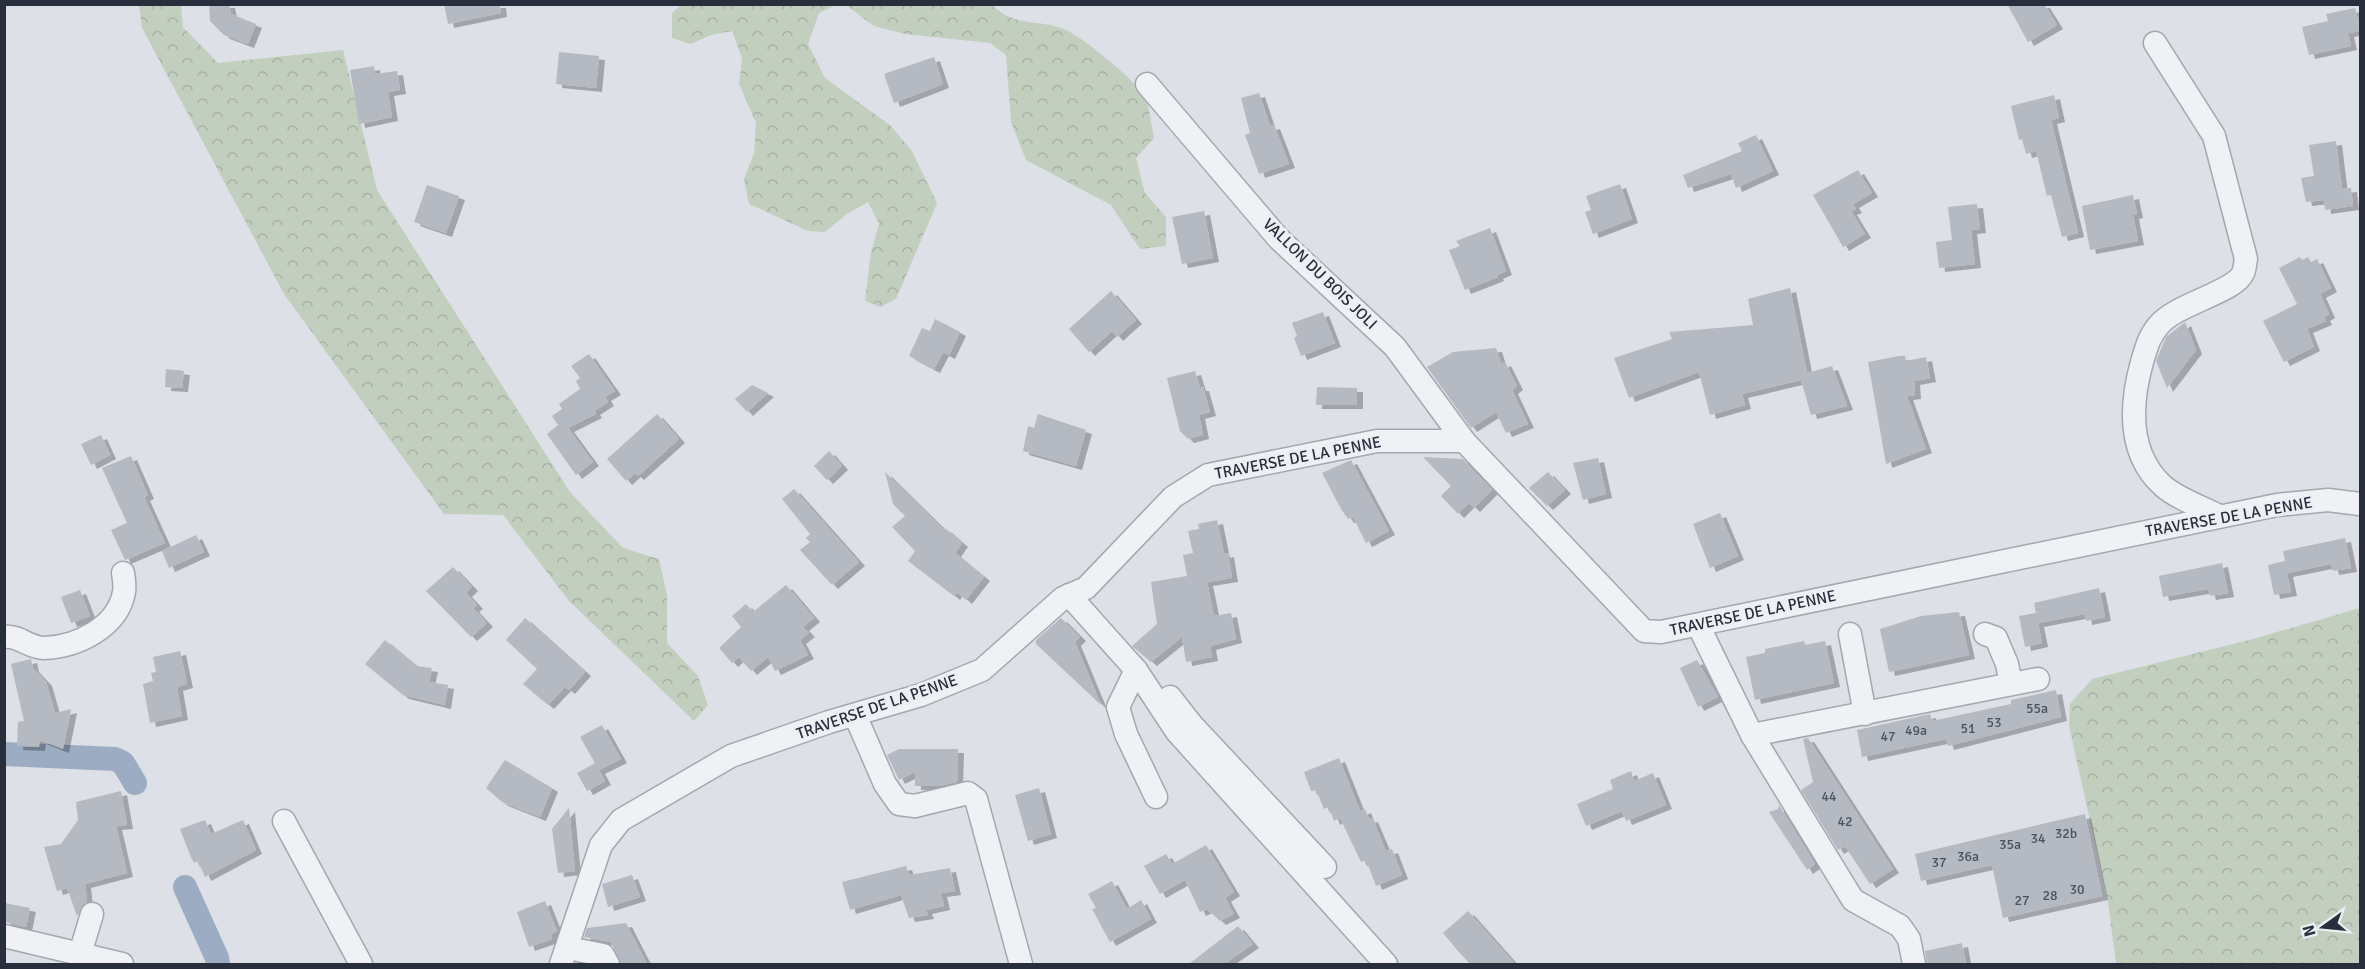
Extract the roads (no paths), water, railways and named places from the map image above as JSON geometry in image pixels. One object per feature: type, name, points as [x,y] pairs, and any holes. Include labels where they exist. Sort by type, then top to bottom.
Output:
[{"type":"street","points":[[2155,43],[2214,136],[2246,259],[2243,273],[2235,282],[2180,308],[2159,324],[2149,340],[2135,388],[2133,408],[2135,431],[2140,454],[2149,471],[2164,487],[2219,516]]},
{"type":"street","name":"VALLON DU BOIS JOLI","points":[[1147,84],[1279,238],[1395,347],[1464,441]]},
{"type":"street","name":"TRAVERSE DE LA PENNE","points":[[564,956],[601,844],[621,820],[731,756],[921,695],[982,670],[1063,598],[1086,588],[1173,497],[1208,475],[1377,441],[1464,441],[1644,631],[1661,632],[2277,505],[2328,500],[2361,504]]},
{"type":"street","points":[[4,637],[12,636],[31,646],[45,648],[75,641],[97,632],[114,614],[124,592],[123,573]]},
{"type":"street","points":[[1069,595],[1136,670],[1177,732],[1386,964]]},
{"type":"street","points":[[1698,625],[1752,735],[1853,900],[1900,926],[1909,939],[1914,964]]},
{"type":"street","points":[[1850,634],[1865,714]]},
{"type":"street","points":[[1985,634],[1995,638],[2002,647],[2011,684]]},
{"type":"street","points":[[1136,670],[1118,707],[1126,734],[1156,797]]},
{"type":"street","points":[[1136,670],[1160,684],[1192,724],[1325,867]]},
{"type":"street","points":[[1752,735],[2038,679]]},
{"type":"street","points":[[855,715],[885,784],[899,804],[915,806],[968,793],[976,800],[1021,964]]},
{"type":"street","points":[[284,821],[361,964]]},
{"type":"street","points":[[73,956],[92,914]]},
{"type":"street","points":[[4,936],[73,956],[122,964]]},
{"type":"street","points":[[564,956],[603,955],[608,964]]},
{"type":"waterway","points":[[4,754],[115,759],[123,763],[135,783]]},
{"type":"waterway","points":[[185,887],[218,964]]}]
